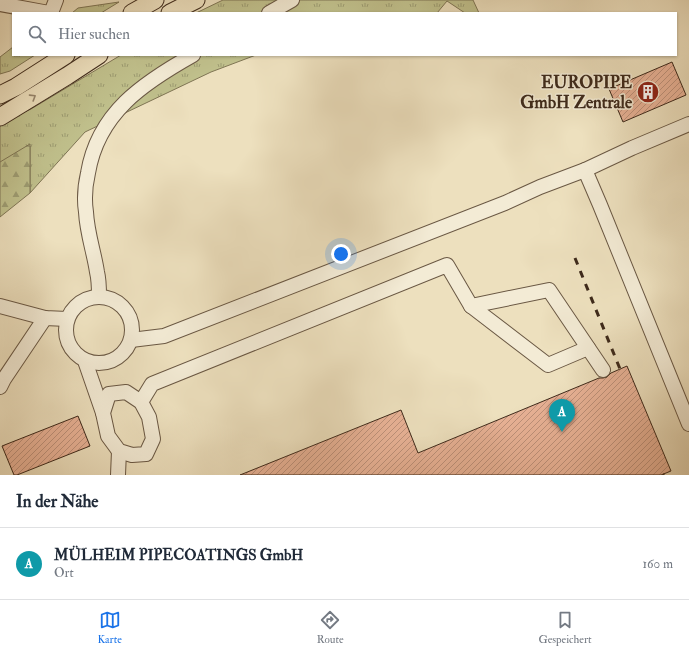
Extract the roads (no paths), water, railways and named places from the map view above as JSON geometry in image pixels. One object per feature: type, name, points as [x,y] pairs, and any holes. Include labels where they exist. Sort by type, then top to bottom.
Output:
[{"type":"main road","points":[[134,12],[155,0]]},
{"type":"main road","points":[[172,12],[196,0]]},
{"type":"main road","points":[[0,95],[16,87],[64,56]]},
{"type":"main road","points":[[0,117],[97,56]]},
{"type":"lane","points":[[50,12],[56,0]]},
{"type":"lane","points":[[271,12],[292,0]]},
{"type":"lane","points":[[0,4],[44,12]]},
{"type":"lane","points":[[99,296],[98,273],[85,211],[85,188],[91,158],[104,128],[110,119],[133,95],[159,76],[191,56]]},
{"type":"lane","points":[[131,340],[164,336],[505,203],[540,187],[585,170],[689,124]]},
{"type":"lane","points":[[585,170],[689,424]]},
{"type":"lane","points":[[141,402],[152,384],[447,265],[471,306],[548,365],[588,348]]},
{"type":"lane","points":[[471,306],[549,290],[603,370]]},
{"type":"lane","points":[[99,296],[112,299],[122,305],[128,313],[132,324],[131,340],[126,350],[113,361],[102,364],[85,361],[75,355],[68,345],[65,333],[67,319],[74,306],[88,298],[99,296]]},
{"type":"lane","points":[[0,306],[45,318],[67,319]]},
{"type":"lane","points":[[0,387],[45,318]]},
{"type":"lane","points":[[85,361],[108,436],[119,451],[132,455],[146,454],[153,439],[149,417],[141,402],[126,392],[109,394],[102,413]]},
{"type":"lane","points":[[118,475],[119,451]]},
{"type":"railway","points":[[575,258],[620,369]]},
{"type":"place","name":"EUROPIPE GmbH Zentrale","points":[[648,92]]},
{"type":"place","name":"MÜLHEIM PIPECOATINGS GmbH","points":[[562,432]]}]
